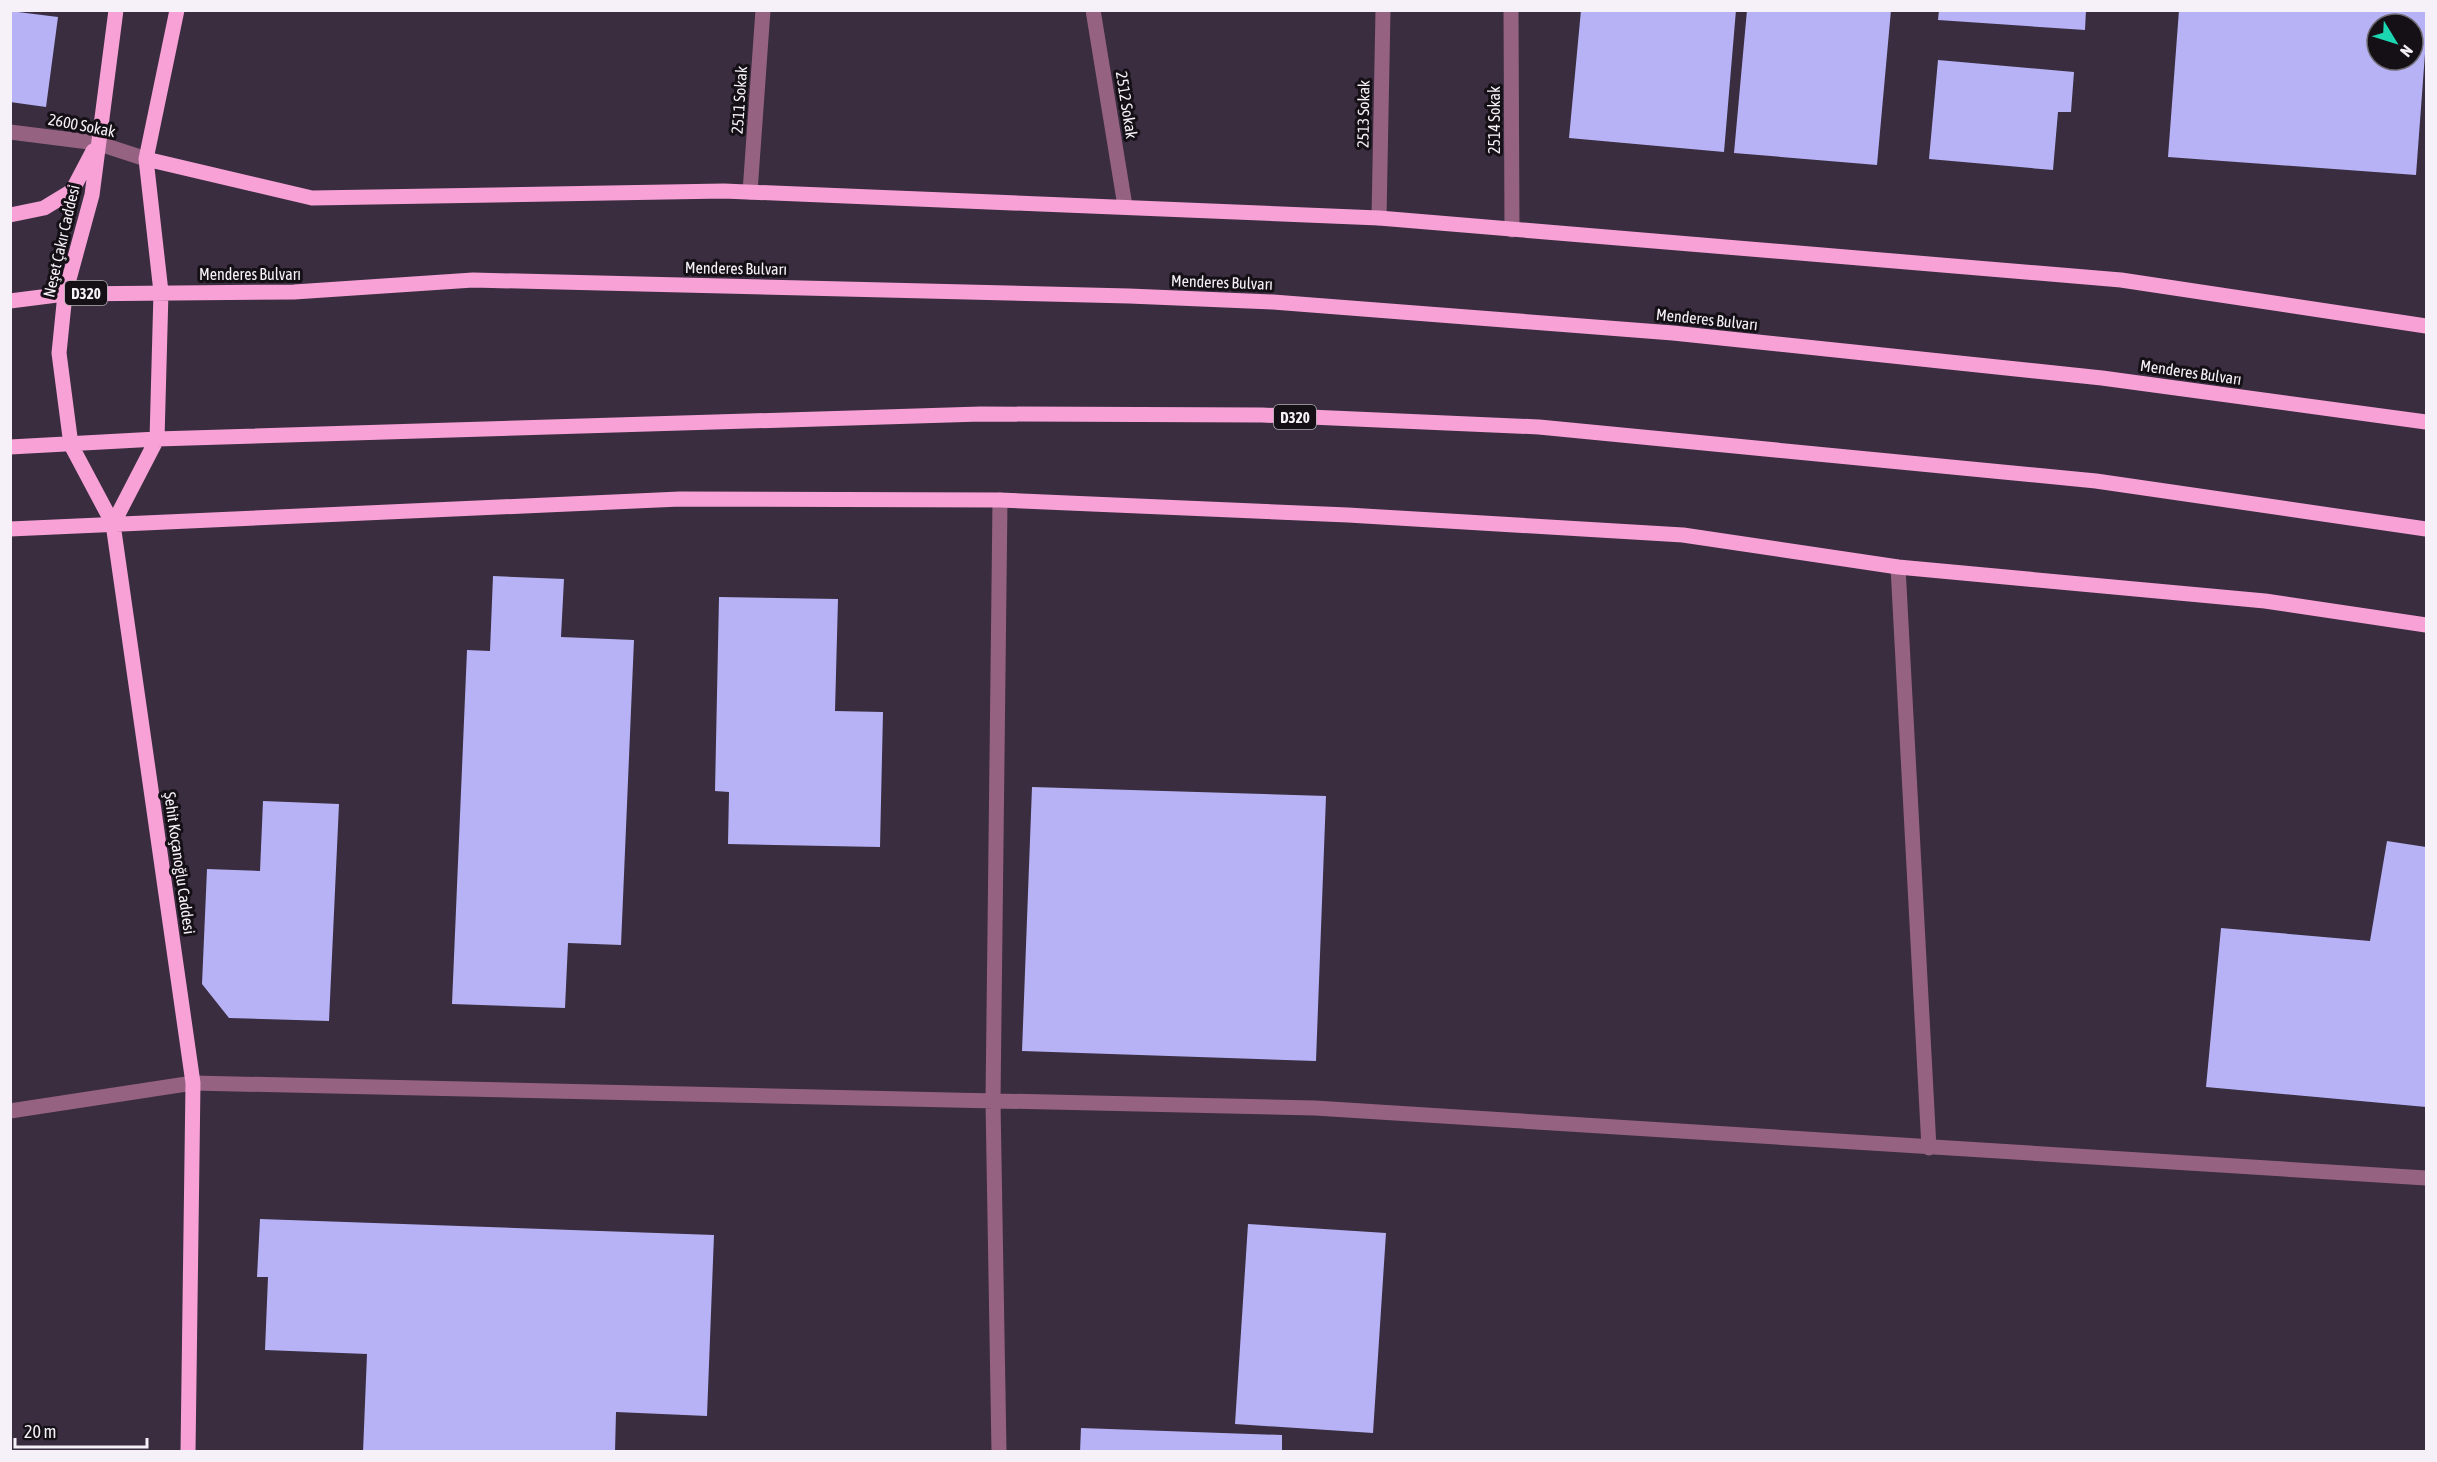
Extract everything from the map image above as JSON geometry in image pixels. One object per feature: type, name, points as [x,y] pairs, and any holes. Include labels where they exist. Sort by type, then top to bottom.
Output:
[{"type":"main road","name":"Neşet Çakır Caddesi","points":[[71,445],[59,353],[65,294],[92,195],[116,10]]},
{"type":"main road","points":[[113,524],[158,440],[161,292],[146,159],[177,10]]},
{"type":"main road","points":[[10,215],[44,208],[72,192],[98,143]]},
{"type":"main road","points":[[146,159],[312,198],[750,192],[1379,218],[2121,280],[2427,326]]},
{"type":"main road","name":"Menderes Bulvarı","points":[[10,301],[65,294],[294,292],[473,280],[1273,302],[1673,333],[2090,377],[2427,422]]},
{"type":"main road","name":"D320","points":[[10,447],[158,440],[981,414],[1297,417],[1539,427],[2084,480],[2427,529]]},
{"type":"main road","name":"Şehit Koçanoğlu Caddesi","points":[[71,445],[113,524],[193,1083],[188,1452]]},
{"type":"main road","points":[[10,529],[680,499],[1000,500],[1348,515],[1683,535],[1898,567],[2265,601],[2427,625]]},
{"type":"street","name":"2511 Sokak","points":[[750,192],[764,10]]},
{"type":"street","name":"2512 Sokak","points":[[1093,10],[1125,206]]},
{"type":"street","name":"2513 Sokak","points":[[1379,218],[1383,10]]},
{"type":"street","name":"2514 Sokak","points":[[1511,10],[1512,230]]},
{"type":"street","name":"2600 Sokak","points":[[10,132],[98,143],[146,159]]},
{"type":"street","points":[[999,1452],[993,1101],[1000,500]]},
{"type":"street","points":[[1898,567],[1929,1148]]},
{"type":"street","points":[[10,1111],[193,1083],[1315,1108],[2427,1178]]},
{"type":"shaded area","points":[[126,10],[2426,11],[2426,1451],[11,1451],[10,11],[116,11],[116,16]]},
{"type":"building","points":[[1581,10],[1736,10],[1724,152],[1569,138]]},
{"type":"building","points":[[1747,10],[1891,10],[1877,165],[1734,153]]},
{"type":"building","points":[[1939,10],[2086,10],[2085,30],[1938,20]]},
{"type":"building","points":[[2179,10],[2426,10],[2425,54],[2425,12],[2365,12],[2365,72],[2424,72],[2416,175],[2168,157]]},
{"type":"building","points":[[10,11],[58,17],[46,107],[10,102]]},
{"type":"building","points":[[1938,60],[2074,72],[2071,112],[2058,112],[2053,170],[1929,159]]},
{"type":"building","points":[[493,576],[564,579],[561,637],[634,640],[621,945],[568,943],[565,1008],[452,1004],[467,650],[490,651]]},
{"type":"building","points":[[719,597],[838,599],[835,711],[883,712],[880,847],[728,844],[729,792],[715,791]]},
{"type":"building","points":[[1032,787],[1326,796],[1316,1061],[1022,1051]]},
{"type":"building","points":[[263,801],[339,804],[329,1021],[229,1018],[202,984],[207,869],[260,871]]},
{"type":"building","points":[[2387,841],[2426,847],[2426,1107],[2206,1087],[2221,928],[2370,941]]},
{"type":"building","points":[[260,1219],[714,1235],[707,1416],[616,1412],[615,1452],[363,1452],[367,1354],[265,1350],[268,1277],[257,1277]]},
{"type":"building","points":[[1248,1224],[1386,1233],[1373,1433],[1235,1424]]},
{"type":"building","points":[[1081,1428],[1282,1435],[1282,1452],[1080,1452]]}]
